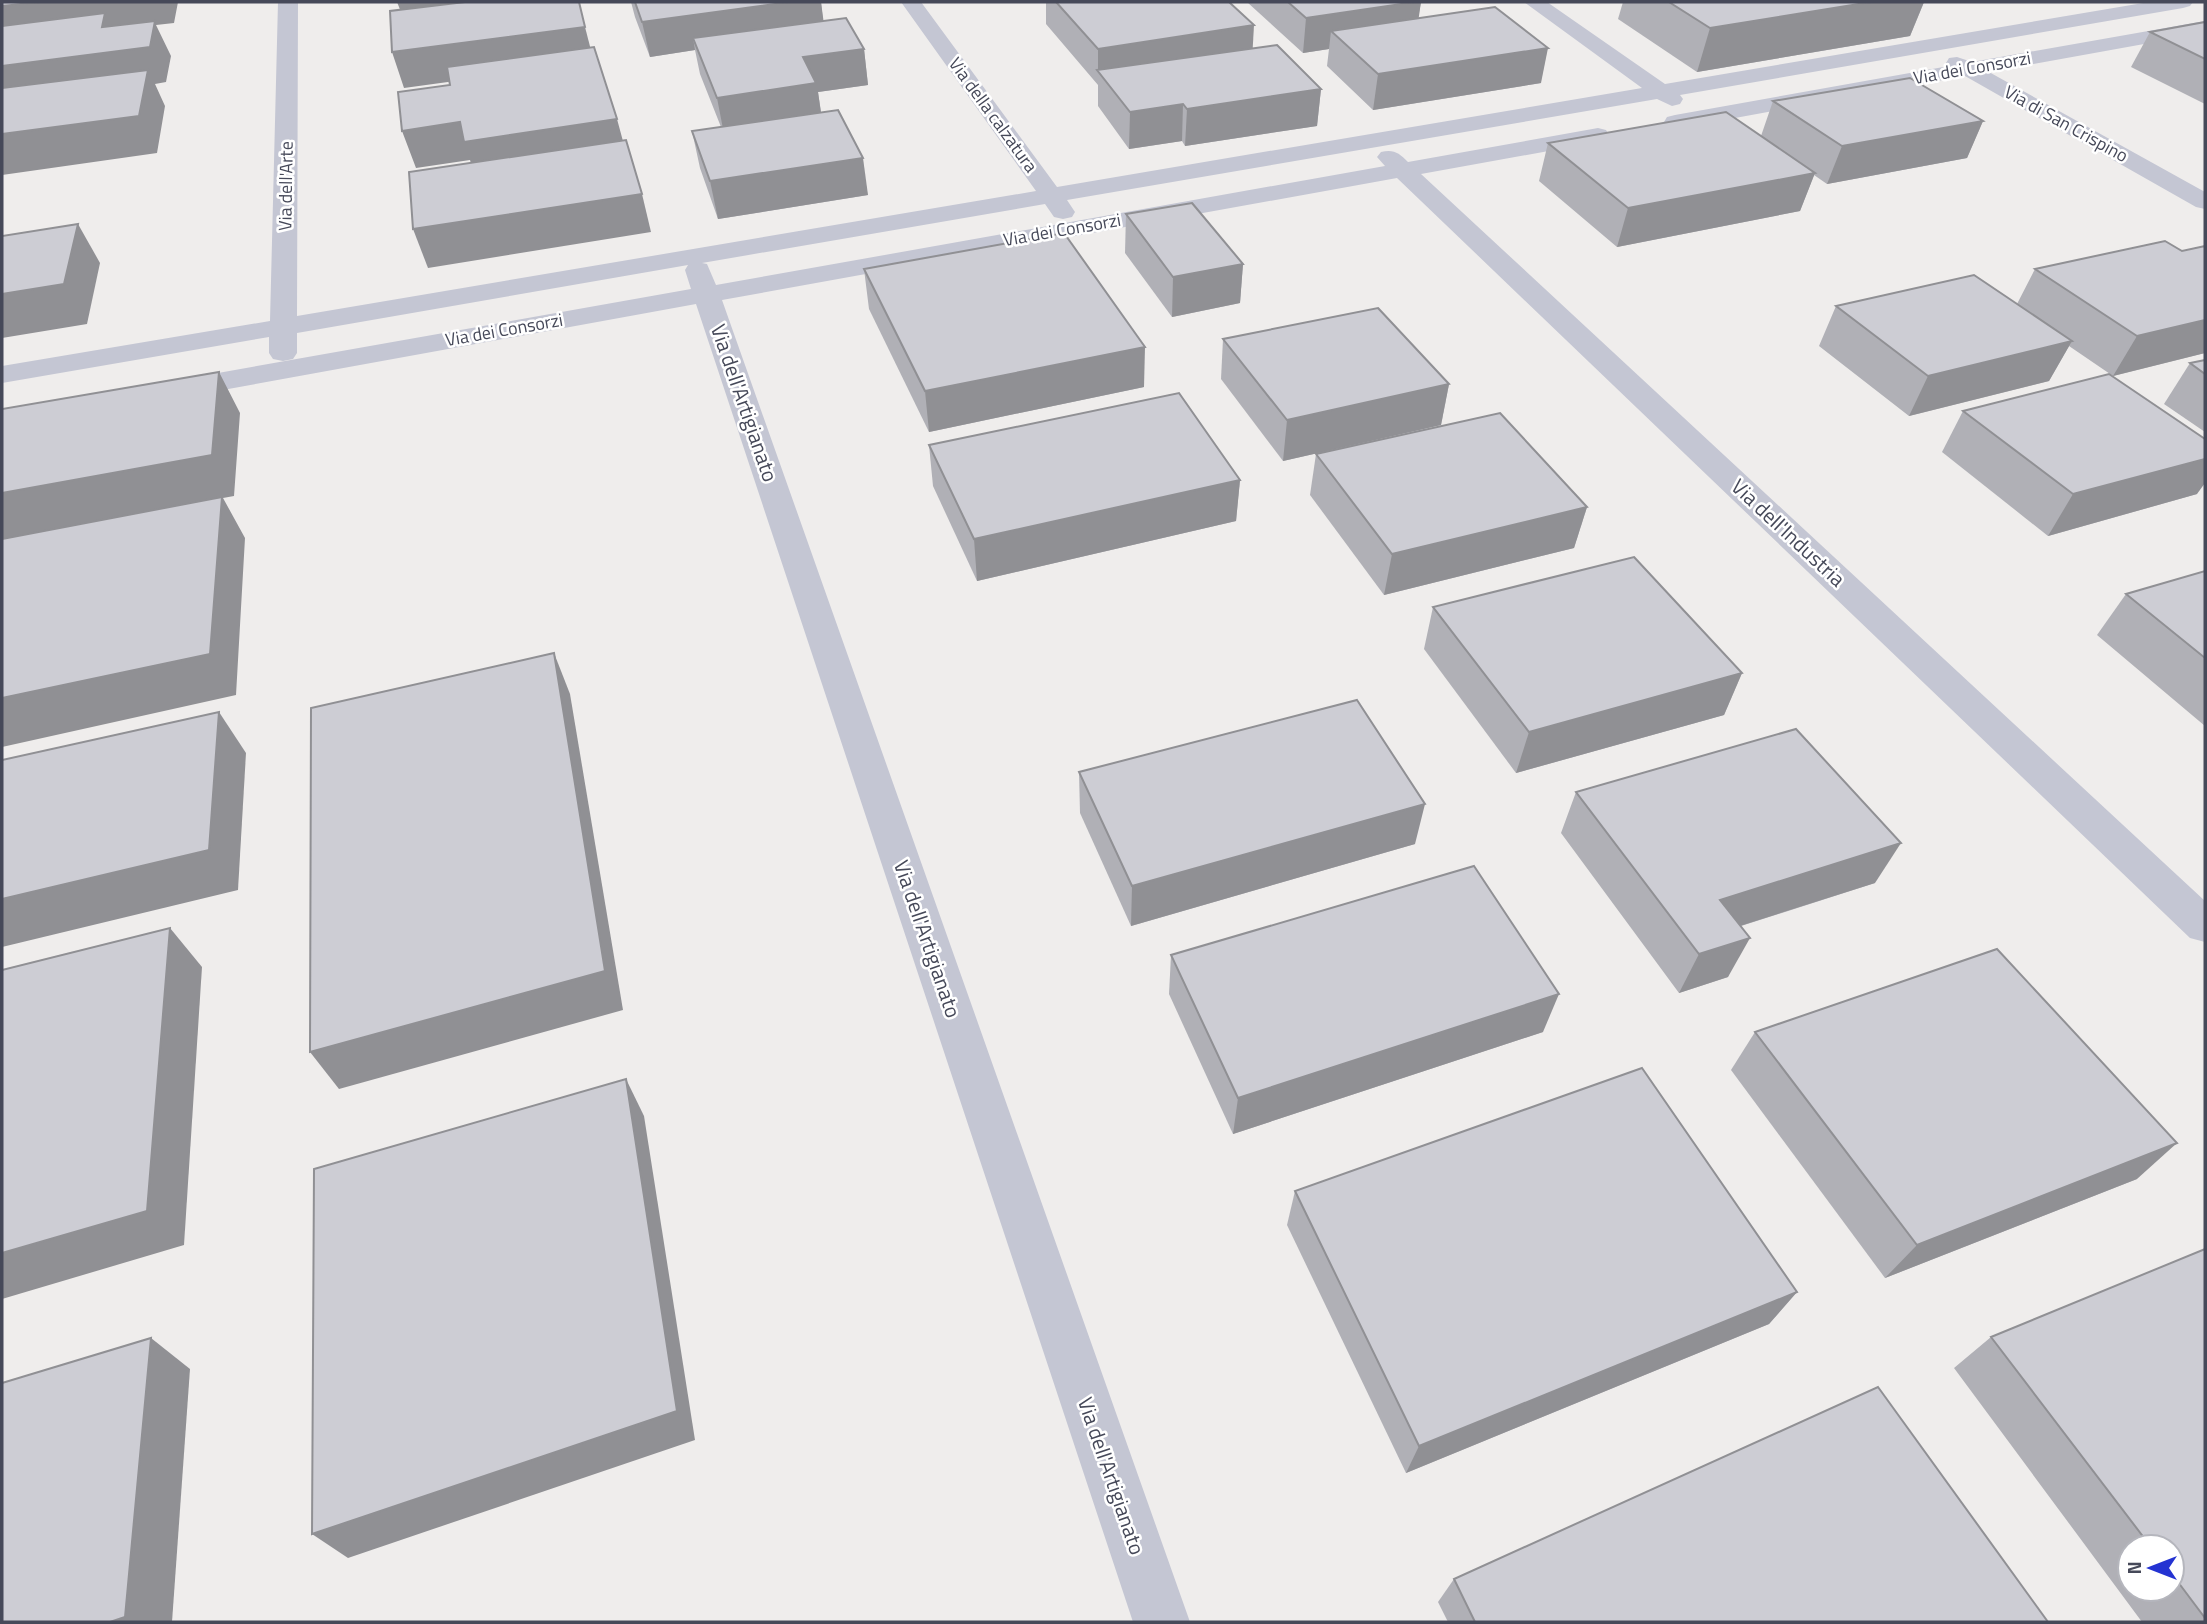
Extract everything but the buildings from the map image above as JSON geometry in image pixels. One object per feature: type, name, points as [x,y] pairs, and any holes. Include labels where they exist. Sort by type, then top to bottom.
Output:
[{"type":"street","name":"Via dell'Arte","points":[[283,370],[288,2]]},
{"type":"street","name":"Via della calzatura","points":[[911,2],[1074,228]]},
{"type":"street","points":[[1534,2],[1698,117]]},
{"type":"street","name":"Via dei Consorzi","points":[[2,375],[2179,2]]},
{"type":"street","points":[[2179,2],[2205,15]]},
{"type":"street","name":"Via dei Consorzi","points":[[1657,125],[2205,27]]},
{"type":"street","name":"Via di San Crispino","points":[[1928,46],[2205,202]]},
{"type":"street","name":"Via dei Consorzi","points":[[149,394],[1617,132]]},
{"type":"street","name":"Via dell'Industria","points":[[1371,141],[2205,926]]},
{"type":"street","name":"Via dell'Artigianato","points":[[694,256],[1161,1622]]}]
